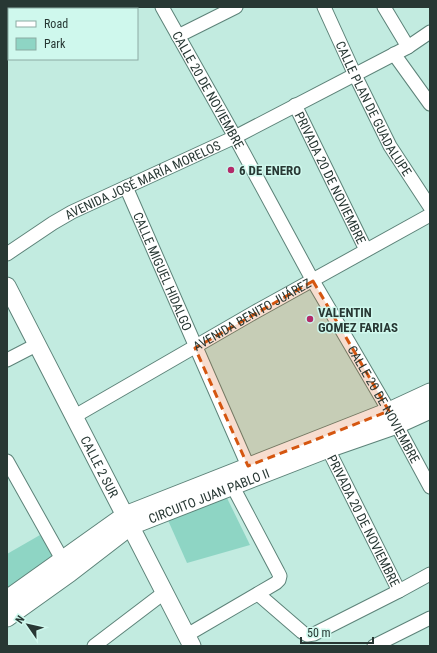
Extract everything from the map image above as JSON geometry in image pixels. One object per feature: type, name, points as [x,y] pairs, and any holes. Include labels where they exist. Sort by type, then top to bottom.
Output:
[{"type":"main road","name":"CALLE 2 SUR","points":[[7,286],[190,641]]},
{"type":"main road","name":"CIRCUITO JUAN PABLO II","points":[[128,520],[233,487],[328,449],[393,418],[430,392]]},
{"type":"main road","name":"CIRCUITO JUAN PABLO II","points":[[8,611],[128,520],[248,466],[393,418],[430,410]]},
{"type":"street","name":"CALLE 20 DE NOVIEMBRE","points":[[162,7],[313,281],[393,418],[430,487]]},
{"type":"street","points":[[178,36],[236,7]]},
{"type":"street","name":"CALLE PLAN DE GUADALUPE","points":[[324,7],[390,146],[430,207]]},
{"type":"street","points":[[384,7],[408,47]]},
{"type":"street","points":[[7,9],[8,14]]},
{"type":"street","name":"AVENIDA JOSÉ MARÍA MORELOS","points":[[7,254],[72,212],[235,137],[408,47],[430,32]]},
{"type":"street","points":[[394,54],[430,104]]},
{"type":"street","name":"PRIVADA 20 DE NOVIEMBRE","points":[[296,106],[366,250]]},
{"type":"street","name":"CALLE MIGUEL HIDALGO","points":[[126,187],[195,348],[248,466]]},
{"type":"street","name":"AVENIDA BENITO JUÁREZ","points":[[75,416],[255,312],[430,215]]},
{"type":"street","points":[[7,360],[38,344]]},
{"type":"street","name":"PRIVADA 20 DE NOVIEMBRE","points":[[328,449],[399,591]]},
{"type":"street","points":[[7,461],[66,566]]},
{"type":"street","points":[[190,641],[280,580],[280,576],[233,487]]},
{"type":"street","points":[[258,594],[307,635],[314,634],[430,574]]},
{"type":"street","points":[[94,646],[165,592]]},
{"type":"street","points":[[374,646],[430,618]]},
{"type":"highlighted area","points":[[313,281],[389,411],[248,466],[195,348]]},
{"type":"green space","points":[[227,498],[250,545],[187,563],[167,518]]},
{"type":"green space","points":[[40,535],[57,559],[7,595],[7,554]]},
{"type":"place","name":"6 DE ENERO","points":[[231,170]]},
{"type":"place","name":"VALENTIN GOMEZ FARIAS","points":[[310,319]]}]
